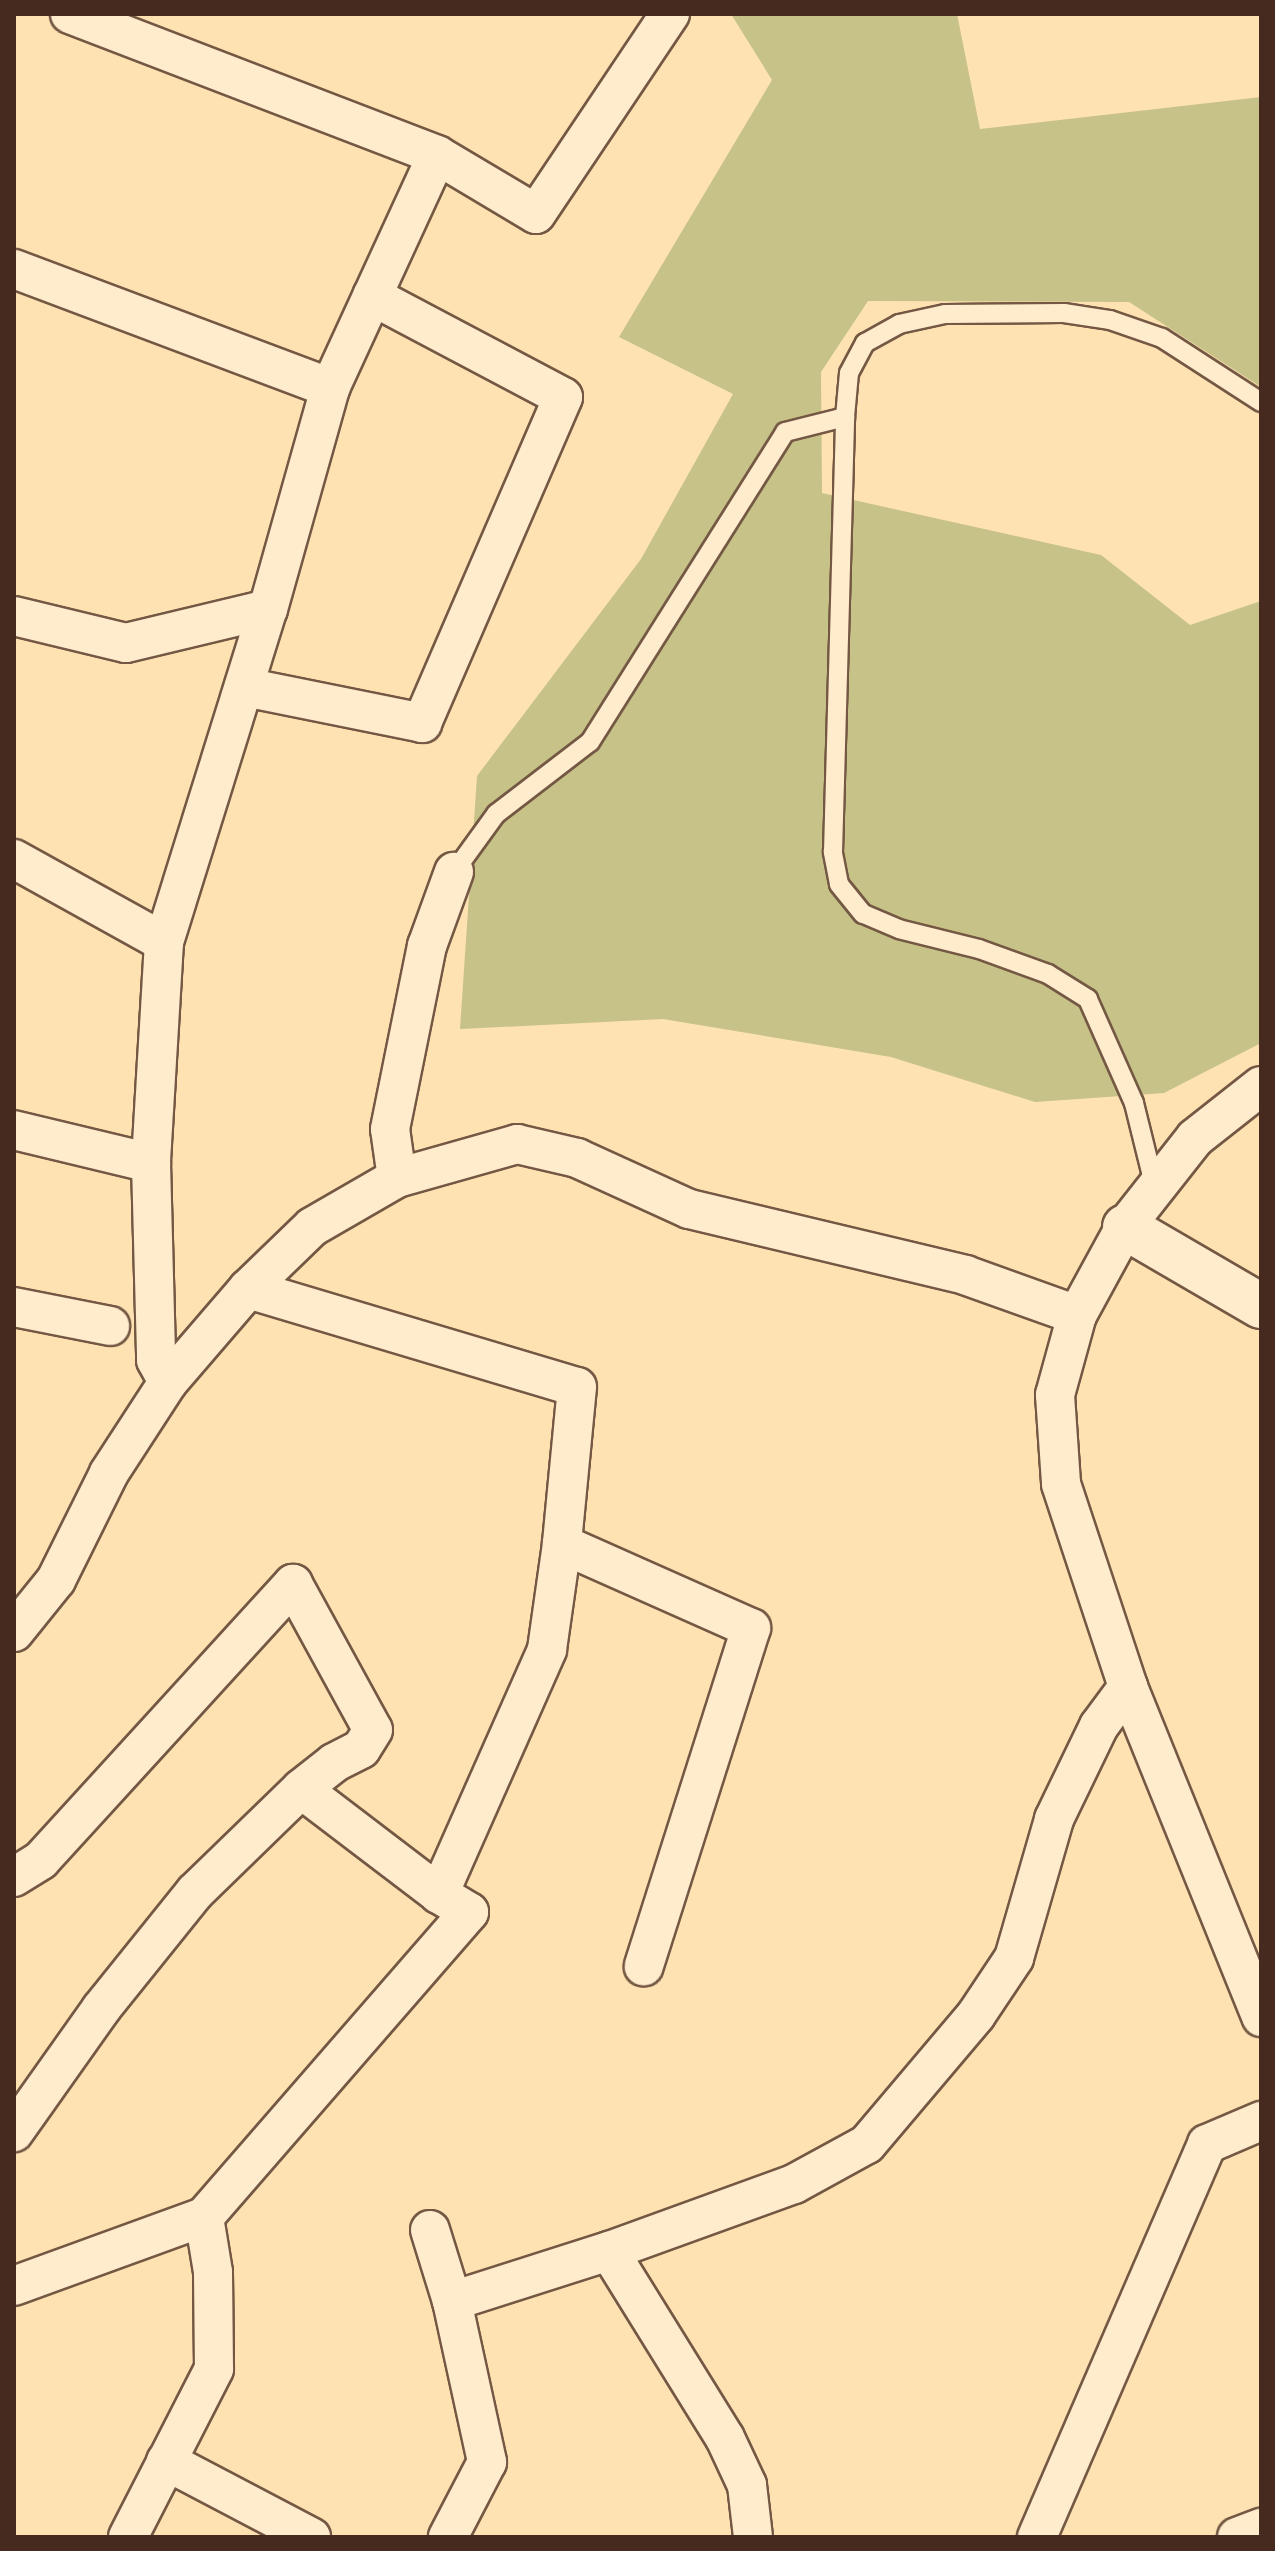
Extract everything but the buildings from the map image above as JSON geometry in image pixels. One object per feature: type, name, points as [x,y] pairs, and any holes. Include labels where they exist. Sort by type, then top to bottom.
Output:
[{"type":"street","points":[[70,14],[437,155],[536,214],[670,14]]},
{"type":"street","points":[[168,1382],[156,1360],[151,1163],[164,942],[268,609],[330,388],[437,155]]},
{"type":"street","points":[[14,269],[330,388]]},
{"type":"street","points":[[244,687],[422,723],[563,397],[372,296]]},
{"type":"street","points":[[14,616],[126,643],[268,609]]},
{"type":"street","points":[[14,859],[164,942]]},
{"type":"street","points":[[397,1178],[390,1129],[427,946],[454,872]]},
{"type":"street","points":[[1261,1086],[1195,1138],[1125,1227],[1077,1315],[1055,1395],[1061,1484],[1128,1687],[1261,2017]]},
{"type":"street","points":[[14,1130],[151,1163]]},
{"type":"street","points":[[14,1632],[56,1580],[109,1473],[168,1382],[248,1289],[312,1227],[397,1178],[517,1144],[577,1158],[689,1209],[965,1275],[1077,1315]]},
{"type":"street","points":[[1125,1227],[1261,1306]]},
{"type":"street","points":[[248,1289],[577,1387],[562,1544],[547,1650],[439,1894]]},
{"type":"street","points":[[14,1307],[110,1326]]},
{"type":"street","points":[[562,1544],[751,1628],[644,1966]]},
{"type":"street","points":[[14,1877],[41,1860],[293,1584],[373,1730],[361,1749],[334,1763],[301,1789],[195,1892],[101,2009],[14,2132]]},
{"type":"street","points":[[452,2301],[609,2251],[794,2184],[867,2144],[976,2015],[1014,1958],[1054,1819],[1099,1726],[1128,1687]]},
{"type":"street","points":[[14,2286],[204,2217],[469,1912],[439,1894],[301,1789]]},
{"type":"street","points":[[1037,2537],[1207,2144],[1261,2121]]},
{"type":"street","points":[[128,2537],[214,2369],[213,2272],[204,2217]]},
{"type":"street","points":[[430,2230],[452,2301],[487,2462],[448,2537]]},
{"type":"street","points":[[609,2251],[725,2438],[747,2485],[753,2537]]},
{"type":"street","points":[[166,2461],[298,2534]]},
{"type":"street","points":[[1237,2537],[1261,2528]]},
{"type":"lane","points":[[1155,1188],[1134,1103],[1088,999],[1048,974],[979,949],[899,929],[863,914],[839,884],[833,852],[845,417],[849,373],[865,343],[899,324],[945,314],[1064,313],[1110,320],[1162,338],[1261,402]]},
{"type":"lane","points":[[454,872],[496,814],[590,742],[785,432],[845,417]]},
{"type":"shaded area","points":[[731,14],[957,14],[980,129],[1261,97],[1261,387],[1129,302],[868,301],[821,372],[822,493],[1101,555],[1190,625],[1261,601],[1261,1043],[1164,1093],[1035,1102],[891,1057],[663,1019],[460,1029],[477,776],[641,559],[733,394],[619,337],[772,80]]}]
